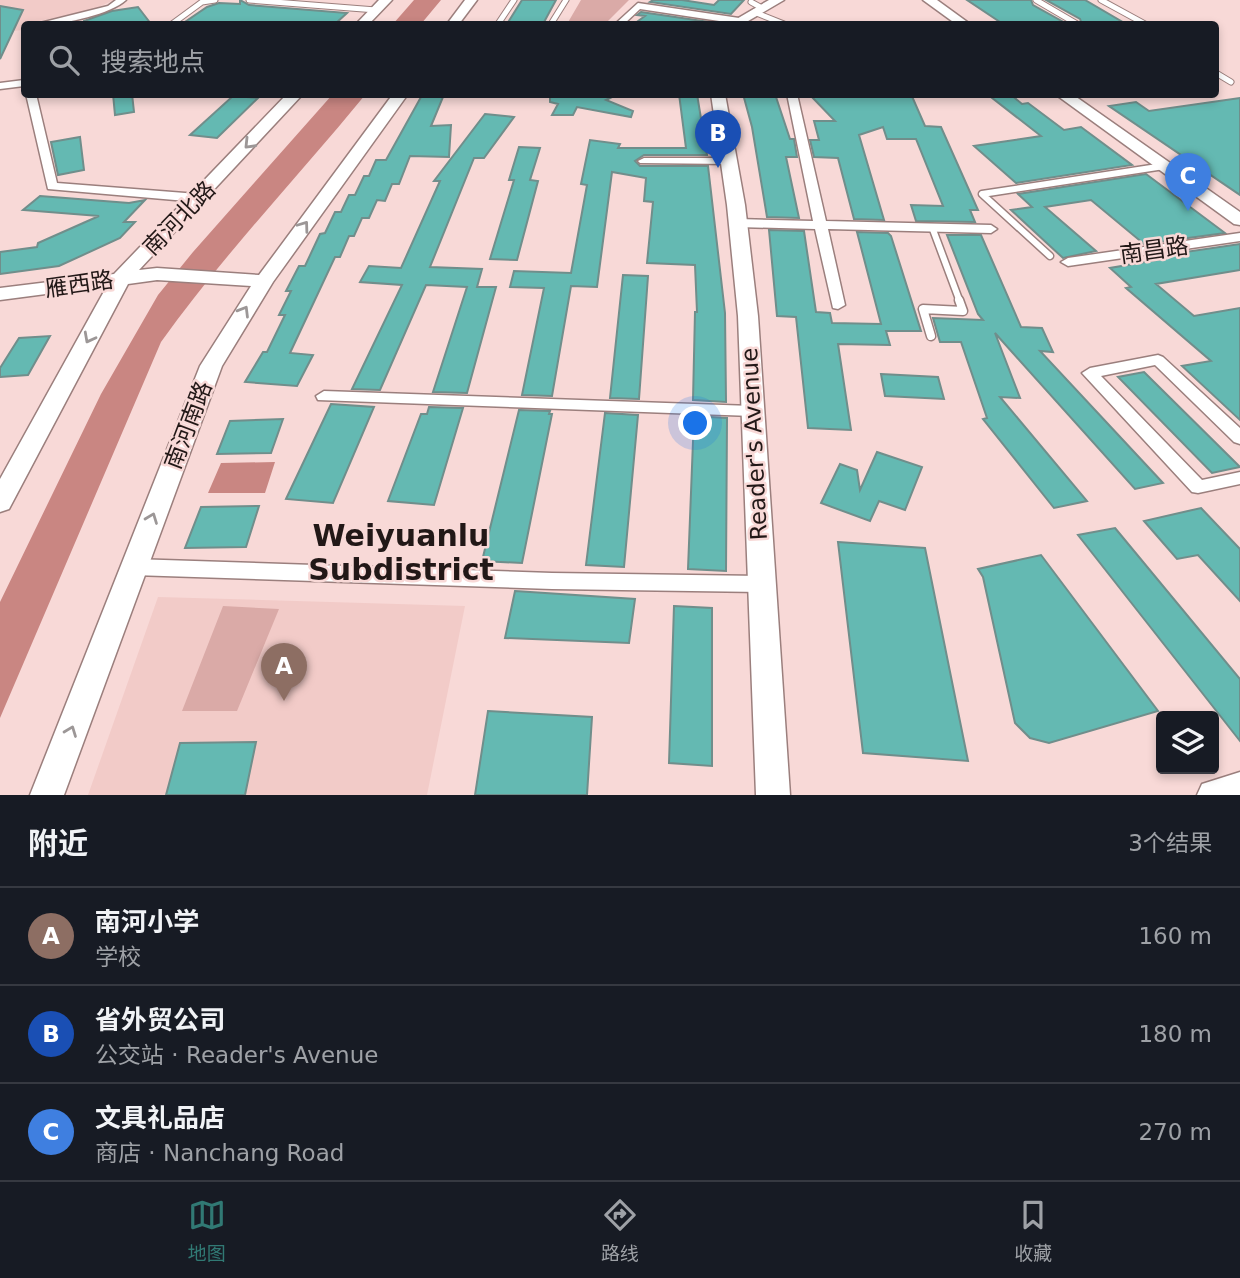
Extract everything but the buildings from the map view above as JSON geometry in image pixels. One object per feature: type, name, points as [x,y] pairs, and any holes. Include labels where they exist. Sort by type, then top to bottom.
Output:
[{"type":"main road","points":[[455,21],[471,0]]},
{"type":"main road","points":[[739,21],[756,7],[778,0]]},
{"type":"main road","points":[[929,0],[960,21]]},
{"type":"main road","points":[[365,21],[381,5]]},
{"type":"main road","name":"南河南路","points":[[47,795],[211,366],[264,281],[398,98]]},
{"type":"main road","name":"Reader's Avenue","points":[[719,98],[730,161],[748,316],[773,795]]},
{"type":"main road","points":[[1068,98],[1240,220]]},
{"type":"main road","name":"雁西路","points":[[121,278],[157,274],[264,281]]},
{"type":"main road","name":"南河北路","points":[[0,502],[9,468],[121,278]]},
{"type":"main road","points":[[1214,795],[1240,788]]},
{"type":"street","points":[[53,21],[111,8],[122,0]]},
{"type":"street","points":[[622,21],[638,6],[725,21]]},
{"type":"street","points":[[0,86],[21,83]]},
{"type":"street","points":[[32,98],[52,186],[198,198]]},
{"type":"street","name":"南河北路","points":[[121,278],[292,98]]},
{"type":"street","points":[[793,98],[838,305]]},
{"type":"street","points":[[644,161],[730,161]]},
{"type":"street","points":[[738,223],[991,229]]},
{"type":"street","name":"南昌路","points":[[1068,262],[1240,237]]},
{"type":"street","name":"雁西路","points":[[0,294],[121,278]]},
{"type":"street","points":[[1240,438],[1158,360],[1090,373],[1198,487],[1240,478]]},
{"type":"street","points":[[324,396],[752,411]]},
{"type":"street","points":[[133,567],[552,581],[761,584]]},
{"type":"lane","points":[[176,21],[202,2],[215,0]]},
{"type":"lane","points":[[249,0],[381,5]]},
{"type":"lane","points":[[501,21],[514,0]]},
{"type":"lane","points":[[553,21],[566,0]]},
{"type":"lane","points":[[1036,0],[1072,21]]},
{"type":"lane","points":[[1101,0],[1140,21]]},
{"type":"lane","points":[[756,7],[779,21]]},
{"type":"lane","points":[[1219,76],[1231,82],[1219,84]]},
{"type":"lane","points":[[1050,256],[982,194],[1164,166]]},
{"type":"lane","points":[[931,336],[923,309],[963,311],[932,227]]},
{"type":"shaded area","points":[[0,0],[114,0],[92,10],[39,21],[21,21],[21,30],[0,32]]},
{"type":"shaded area","points":[[414,0],[441,0],[424,21],[396,21]]},
{"type":"shaded area","points":[[581,0],[629,0],[608,21],[569,21]]},
{"type":"shaded area","points":[[329,98],[362,98],[235,247],[161,342],[0,718],[0,602],[101,394],[158,295]]},
{"type":"shaded area","points":[[275,462],[265,493],[208,493],[221,463]]},
{"type":"shaded area","points":[[158,597],[465,606],[427,795],[88,795]]},
{"type":"shaded area","points":[[223,606],[279,609],[237,711],[182,711]]},
{"type":"place","name":"省外贸公司","points":[[718,168]]},
{"type":"place","name":"文具礼品店","points":[[1188,211]]},
{"type":"place","name":"南河小学","points":[[284,701]]},
{"type":"district","name":"Weiyuanlu Subdistrict","points":[[401,552]]}]
